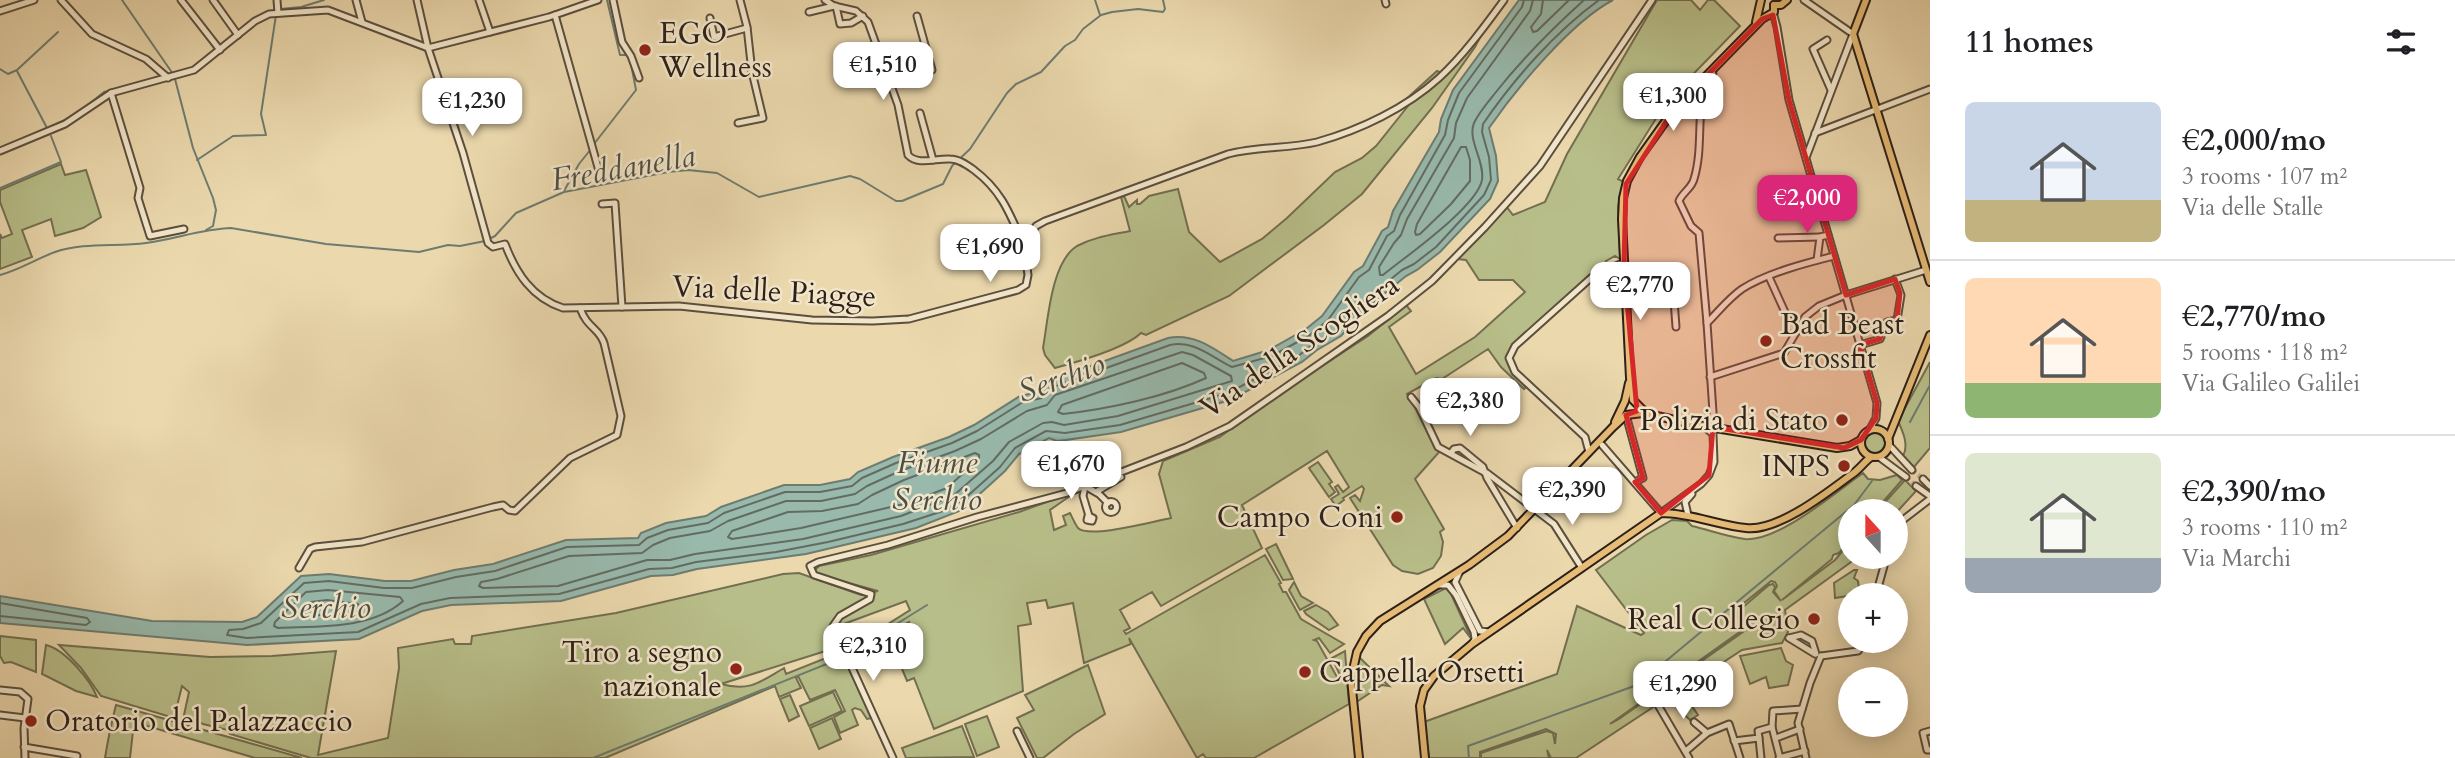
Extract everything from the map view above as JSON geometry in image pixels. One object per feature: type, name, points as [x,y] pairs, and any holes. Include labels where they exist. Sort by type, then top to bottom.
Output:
[{"type":"main road","points":[[1752,29],[1758,16],[1768,6],[1781,5],[1787,0]]},
{"type":"main road","points":[[1866,0],[1853,34],[1930,282]]},
{"type":"main road","points":[[1647,413],[1633,400],[1629,378],[1622,266],[1623,203],[1628,178],[1670,114],[1759,22],[1768,6]]},
{"type":"main road","points":[[1425,758],[1419,710],[1429,681],[1472,644],[1661,513],[1688,515],[1747,528],[1769,525],[1811,502],[1875,457],[1885,453],[1895,420],[1930,335]]},
{"type":"main road","points":[[1924,354],[1930,345]]},
{"type":"main road","points":[[1613,427],[1625,401],[1629,378]]},
{"type":"main road","points":[[1359,758],[1351,679],[1360,646],[1368,633],[1380,621],[1496,546],[1536,509],[1626,415],[1647,413],[1703,426],[1838,448],[1850,446],[1861,440],[1869,430],[1878,429],[1895,420]]},
{"type":"main road","points":[[1878,429],[1884,432],[1889,442]]},
{"type":"main road","points":[[1861,440],[1863,450],[1875,457]]},
{"type":"street","points":[[0,11],[34,0]]},
{"type":"street","points":[[181,0],[220,50]]},
{"type":"street","points":[[213,0],[238,35]]},
{"type":"street","points":[[277,0],[277,11]]},
{"type":"street","points":[[356,0],[362,22]]},
{"type":"street","name":"Via delle Piagge","points":[[417,0],[428,48],[463,153],[487,240],[493,247],[505,244],[521,279],[554,305],[563,308],[679,306],[812,320],[909,319],[1017,290],[1026,285],[1028,275],[1024,246]]},
{"type":"street","points":[[479,0],[491,32]]},
{"type":"street","points":[[0,151],[65,124],[111,93],[194,70],[255,21],[277,11],[325,10],[428,48],[555,15],[582,3],[598,0]]},
{"type":"street","points":[[613,0],[622,42],[631,56],[639,78]]},
{"type":"street","points":[[738,123],[763,118],[740,0]]},
{"type":"street","points":[[825,0],[835,6],[856,11],[868,22],[898,105],[908,155],[915,160],[958,160],[990,183],[999,192],[1024,246]]},
{"type":"street","points":[[1024,246],[1036,226],[1228,154],[1254,148],[1301,145],[1318,141],[1355,128],[1400,107],[1442,76],[1504,0]]},
{"type":"street","name":"Via della Scogliera","points":[[893,758],[833,626],[836,618],[870,599],[871,594],[814,575],[810,566],[1069,492],[1088,491],[1230,426],[1348,345],[1432,281],[1540,166],[1652,0]]},
{"type":"street","points":[[1804,0],[1853,34],[1806,156]]},
{"type":"street","points":[[58,1],[92,34],[146,59],[168,78]]},
{"type":"street","points":[[809,12],[835,6]]},
{"type":"street","points":[[835,6],[840,24],[851,23],[863,16]]},
{"type":"street","points":[[1768,6],[1776,22],[1789,100],[1877,403],[1876,418],[1869,430]]},
{"type":"street","points":[[555,15],[601,178]]},
{"type":"street","points":[[889,80],[932,70],[917,16]]},
{"type":"street","points":[[710,18],[714,37],[747,28]]},
{"type":"street","points":[[1827,40],[1813,49],[1831,90]]},
{"type":"street","points":[[1710,72],[1714,78],[1702,96],[1698,135],[1700,142],[1694,181],[1678,201],[1691,226],[1699,233],[1714,427]]},
{"type":"street","points":[[1815,133],[1930,89]]},
{"type":"street","points":[[111,93],[140,188],[138,198],[150,236],[184,229]]},
{"type":"street","points":[[920,113],[933,160]]},
{"type":"street","points":[[602,204],[615,203],[622,307]]},
{"type":"street","points":[[1778,238],[1828,235]]},
{"type":"street","points":[[1817,260],[1820,237]]},
{"type":"street","points":[[1707,323],[1737,293],[1769,277],[1834,256]]},
{"type":"street","points":[[1622,266],[1592,277],[1515,346],[1509,358],[1514,372],[1585,437],[1602,441],[1661,513],[1704,481],[1713,469],[1713,434],[1703,426]]},
{"type":"street","points":[[1710,377],[1784,353],[1812,310],[1824,303],[1926,270]]},
{"type":"street","points":[[1672,273],[1675,327]]},
{"type":"street","points":[[1769,277],[1795,334]]},
{"type":"street","points":[[1860,345],[1880,339],[1886,321],[1897,320],[1901,298],[1895,279]]},
{"type":"street","points":[[299,568],[314,547],[362,542],[503,505],[515,511],[570,458],[617,435],[621,416],[604,343],[600,333],[587,324],[580,307]]},
{"type":"street","points":[[1410,397],[1419,407],[1438,447],[1485,472],[1554,524],[1582,568]]},
{"type":"street","points":[[1626,415],[1643,478],[1634,482]]},
{"type":"street","points":[[1688,515],[1686,499],[1706,484],[1715,472],[1718,458],[1716,436],[1725,429]]},
{"type":"street","points":[[1585,437],[1589,452]]},
{"type":"street","points":[[1889,442],[1912,470]]},
{"type":"street","points":[[1451,453],[1457,447],[1462,449],[1483,467],[1517,528]]},
{"type":"street","points":[[1875,457],[1906,477]]},
{"type":"street","points":[[1069,492],[1088,491],[1121,477]]},
{"type":"street","points":[[1923,479],[1930,486]]},
{"type":"street","points":[[1908,516],[1930,498],[1916,486]]},
{"type":"street","points":[[1088,491],[1108,503]]},
{"type":"street","points":[[1088,491],[1089,516]]},
{"type":"street","points":[[1460,571],[1455,582],[1477,629],[1483,633],[1492,631]]},
{"type":"street","points":[[1436,586],[1448,585],[1456,595],[1474,632],[1475,639],[1472,644]]},
{"type":"street","points":[[1802,709],[1773,711],[1772,727],[1779,758],[1806,755],[1798,723],[1819,655],[1812,641],[1801,635],[1789,638],[1819,655],[1838,653]]},
{"type":"street","points":[[0,690],[20,691],[28,699],[25,758]]},
{"type":"street","points":[[1658,705],[1689,758]]},
{"type":"street","points":[[0,715],[25,718]]},
{"type":"street","points":[[1695,722],[1707,733]]},
{"type":"street","points":[[1686,751],[1707,733],[1729,724],[1741,758]]},
{"type":"street","points":[[1760,758],[1758,731],[1772,727]]},
{"type":"street","points":[[1776,738],[1800,729]]},
{"type":"street","points":[[1017,731],[1030,758]]},
{"type":"street","points":[[1930,731],[1923,733],[1927,751],[1930,750]]},
{"type":"street","points":[[1734,741],[1759,738]]},
{"type":"street","points":[[24,747],[77,756]]},
{"type":"highlighted area","points":[[1773,15],[1789,100],[1846,295],[1895,279],[1900,293],[1897,320],[1886,322],[1880,339],[1860,345],[1877,403],[1876,418],[1861,440],[1844,448],[1713,427],[1709,475],[1661,513],[1635,482],[1643,478],[1626,415],[1637,411],[1624,267],[1626,184],[1675,108],[1762,19]]},
{"type":"green space","points":[[1657,0],[1691,0],[1700,10],[1708,0],[1714,0],[1740,26],[1667,101],[1618,179],[1624,182],[1618,206],[1620,259],[1615,256],[1606,261],[1609,266],[1587,277],[1511,347],[1509,365],[1513,374],[1526,387],[1524,389],[1501,367],[1488,349],[1442,379],[1436,378],[1407,394],[1440,451],[1415,479],[1444,529],[1440,532],[1443,542],[1441,556],[1433,568],[1418,574],[1402,571],[1393,565],[1350,498],[1355,495],[1360,501],[1364,489],[1362,486],[1336,506],[1331,499],[1339,494],[1335,487],[1338,485],[1343,492],[1349,487],[1327,451],[1242,505],[1262,548],[1161,606],[1152,592],[1120,610],[1130,628],[1124,631],[1126,634],[1265,555],[1281,583],[1279,584],[1283,592],[1286,592],[1301,619],[1344,644],[1330,653],[1319,638],[1314,640],[1337,677],[1336,680],[1341,677],[1332,658],[1345,651],[1349,704],[1254,758],[1206,758],[1203,754],[1197,758],[1129,638],[1131,644],[1084,663],[1073,603],[1048,608],[1046,600],[1027,603],[1031,624],[1018,626],[1023,691],[934,729],[914,678],[907,681],[898,659],[917,650],[909,622],[850,655],[847,650],[910,610],[906,601],[841,625],[845,642],[842,642],[836,628],[829,631],[835,648],[721,684],[747,686],[784,668],[786,674],[841,652],[872,718],[867,719],[861,710],[855,708],[852,710],[858,725],[840,733],[834,717],[845,711],[835,690],[810,700],[798,676],[796,678],[801,688],[779,697],[775,686],[605,758],[311,758],[230,734],[228,730],[203,724],[184,715],[189,692],[182,686],[174,718],[101,696],[81,668],[59,645],[210,657],[336,651],[318,755],[388,738],[399,668],[398,648],[453,639],[455,644],[471,644],[472,636],[616,613],[783,574],[799,573],[861,595],[878,591],[816,574],[816,569],[1019,512],[1069,494],[1070,496],[1050,510],[1054,530],[1066,525],[1063,516],[1070,513],[1078,528],[1095,532],[1171,518],[1159,474],[1163,461],[1220,437],[1261,406],[1368,336],[1406,305],[1411,311],[1389,327],[1416,374],[1475,337],[1525,292],[1513,280],[1479,280],[1466,260],[1457,259],[1506,206],[1513,215],[1545,202],[1567,154]]},
{"type":"green space","points":[[1487,24],[1475,47],[1432,108],[1362,194],[1324,225],[1229,296],[1146,335],[1141,333],[1113,349],[1055,368],[1043,348],[1052,293],[1061,265],[1077,246],[1096,238],[1130,231],[1121,197],[1124,196],[1129,207],[1137,200],[1137,204],[1140,204],[1149,196],[1178,189],[1189,232],[1220,262],[1262,239],[1335,172],[1362,158],[1376,146],[1408,106],[1403,102],[1437,71],[1447,75]]},
{"type":"green space","points":[[61,164],[65,175],[86,170],[101,217],[83,228],[55,236],[51,219],[22,230],[32,257],[0,269],[0,234],[2,238],[12,234],[0,202],[0,190]]},
{"type":"green space","points":[[1930,362],[1930,448],[1914,467],[1903,456],[1905,443],[1898,421]]},
{"type":"green space","points":[[1875,432],[1885,439],[1886,443],[1879,453],[1875,454],[1865,447],[1864,443],[1871,433]]},
{"type":"green space","points":[[1318,462],[1332,482],[1329,484],[1335,492],[1329,497],[1309,468]]},
{"type":"green space","points":[[1863,473],[1868,479],[1880,480],[1897,475],[1902,480],[1885,499],[1838,499],[1838,553],[1782,600],[1838,556],[1838,569],[1841,569],[1785,610],[1788,632],[1782,643],[1742,650],[1681,690],[1698,715],[1690,720],[1667,698],[1576,758],[1551,758],[1547,750],[1549,758],[1481,758],[1481,753],[1547,731],[1553,733],[1555,744],[1556,734],[1546,729],[1480,752],[1480,758],[1429,758],[1424,722],[1557,674],[1577,606],[1641,635],[1644,633],[1596,570],[1646,535],[1672,520],[1687,521],[1692,526],[1732,537],[1758,538],[1774,533],[1823,503]],"holes":[[[1771,581],[1777,586],[1774,591],[1781,601],[1773,592],[1773,584],[1769,585],[1736,613],[1750,627],[1610,724],[1748,626],[1740,618],[1733,616],[1733,612]]]},
{"type":"green space","points":[[1905,480],[1916,491],[1908,500],[1888,499]]},
{"type":"green space","points":[[1276,544],[1293,579],[1283,580],[1266,549]]},
{"type":"green space","points":[[1857,570],[1854,578],[1858,583],[1838,583],[1838,598],[1835,598],[1834,583]]},
{"type":"green space","points":[[1294,582],[1301,596],[1313,603],[1300,610],[1289,590]]},
{"type":"green space","points":[[1446,588],[1472,640],[1463,628],[1445,644],[1424,599]]},
{"type":"green space","points":[[1316,605],[1328,612],[1338,625],[1329,630],[1306,614],[1304,611]]},
{"type":"green space","points":[[0,636],[36,640],[36,672],[11,662],[4,663],[0,656]]},
{"type":"green space","points":[[46,645],[61,652],[76,666],[97,697],[76,691],[42,674]]},
{"type":"green space","points":[[1781,648],[1786,661],[1793,665],[1788,685],[1769,688],[1766,677],[1750,684],[1740,656]]},
{"type":"green space","points":[[1359,657],[1389,686],[1382,685],[1355,703],[1354,678]]},
{"type":"green space","points":[[1088,665],[1105,714],[1043,758],[1037,758],[1017,718],[1034,710],[1025,695]]},
{"type":"green space","points":[[833,692],[842,711],[809,726],[800,706]]},
{"type":"green space","points":[[790,695],[799,716],[789,721],[780,699]]},
{"type":"green space","points":[[116,705],[302,758],[255,758],[134,722],[130,758],[105,758]]},
{"type":"green space","points":[[987,716],[999,747],[977,756],[965,724]]},
{"type":"green space","points":[[832,718],[841,739],[819,749],[810,728]]},
{"type":"green space","points":[[962,726],[974,757],[906,758],[902,748]]},
{"type":"water","points":[[1519,0],[1613,0],[1562,40],[1529,76],[1489,128],[1496,156],[1498,181],[1490,199],[1440,252],[1368,307],[1341,336],[1302,362],[1230,400],[1121,432],[1057,441],[1049,438],[1019,454],[1005,471],[962,510],[916,528],[806,554],[697,569],[673,575],[651,576],[561,601],[451,605],[422,611],[359,639],[247,645],[0,623],[0,596],[152,621],[242,622],[257,617],[301,576],[329,574],[385,581],[411,581],[493,564],[566,540],[638,538],[641,533],[666,523],[706,516],[721,507],[784,485],[820,485],[850,479],[858,472],[974,425],[1020,396],[1039,392],[1039,387],[1044,383],[1168,338],[1194,339],[1233,361],[1269,350],[1306,329],[1322,316],[1354,272],[1363,266],[1382,231],[1388,227],[1393,211],[1439,132],[1441,119],[1453,90]]},
{"type":"waterway","points":[[122,0],[173,74]]},
{"type":"waterway","points":[[280,9],[301,7],[324,0]]},
{"type":"waterway","points":[[607,0],[620,55],[628,55]]},
{"type":"waterway","points":[[1095,0],[1100,15]]},
{"type":"waterway","name":"Freddanella","points":[[0,275],[66,249],[146,243],[231,228],[326,244],[419,252],[448,245],[460,246],[495,236],[516,213],[564,192],[688,170],[717,173],[759,197],[850,176],[860,179],[896,201],[902,201],[943,184],[952,166],[970,149],[1007,93],[1016,84],[1041,72],[1065,46],[1101,15],[1138,9],[1163,12],[1163,0]]},
{"type":"waterway","points":[[197,160],[233,136],[266,135],[261,114],[276,15]]},
{"type":"waterway","points":[[0,69],[8,74],[17,70],[58,32]]},
{"type":"waterway","points":[[594,144],[636,90],[631,64]]},
{"type":"waterway","points":[[17,71],[47,128]]},
{"type":"waterway","points":[[175,79],[193,148],[216,210],[213,226],[206,230]]},
{"type":"waterway","points":[[83,109],[104,92],[140,82]]},
{"type":"waterway","points":[[48,128],[73,116]]},
{"type":"waterway","points":[[0,188],[61,162],[51,136]]},
{"type":"waterway","points":[[564,191],[591,149]]},
{"type":"waterway","points":[[1910,422],[1930,385]]},
{"type":"waterway","points":[[1469,758],[1468,746],[1637,685],[1854,505],[1872,481]]},
{"type":"waterway","points":[[850,653],[927,605]]},
{"type":"waterway","points":[[593,758],[844,657]]},
{"type":"tunnel","points":[[1912,470],[1923,479]]},
{"type":"tunnel","points":[[1906,477],[1916,486]]},
{"type":"place","name":"EGO Wellness","points":[[645,50]]},
{"type":"place","name":"Bad Beast Crossfit","points":[[1766,341]]},
{"type":"place","name":"Polizia di Stato","points":[[1842,420]]},
{"type":"place","name":"INPS","points":[[1844,466]]},
{"type":"place","name":"Campo Coni","points":[[1397,517]]},
{"type":"place","name":"Real Collegio","points":[[1814,619]]},
{"type":"place","name":"Tiro a segno nazionale","points":[[736,669]]},
{"type":"place","name":"Cappella Orsetti","points":[[1305,672]]},
{"type":"place","name":"Oratorio del Palazzaccio","points":[[31,721]]},
{"type":"water label","name":"Serchio","points":[[1061,377]]},
{"type":"water label","name":"Fiume Serchio","points":[[937,480]]},
{"type":"water label","name":"Serchio","points":[[326,607]]}]
